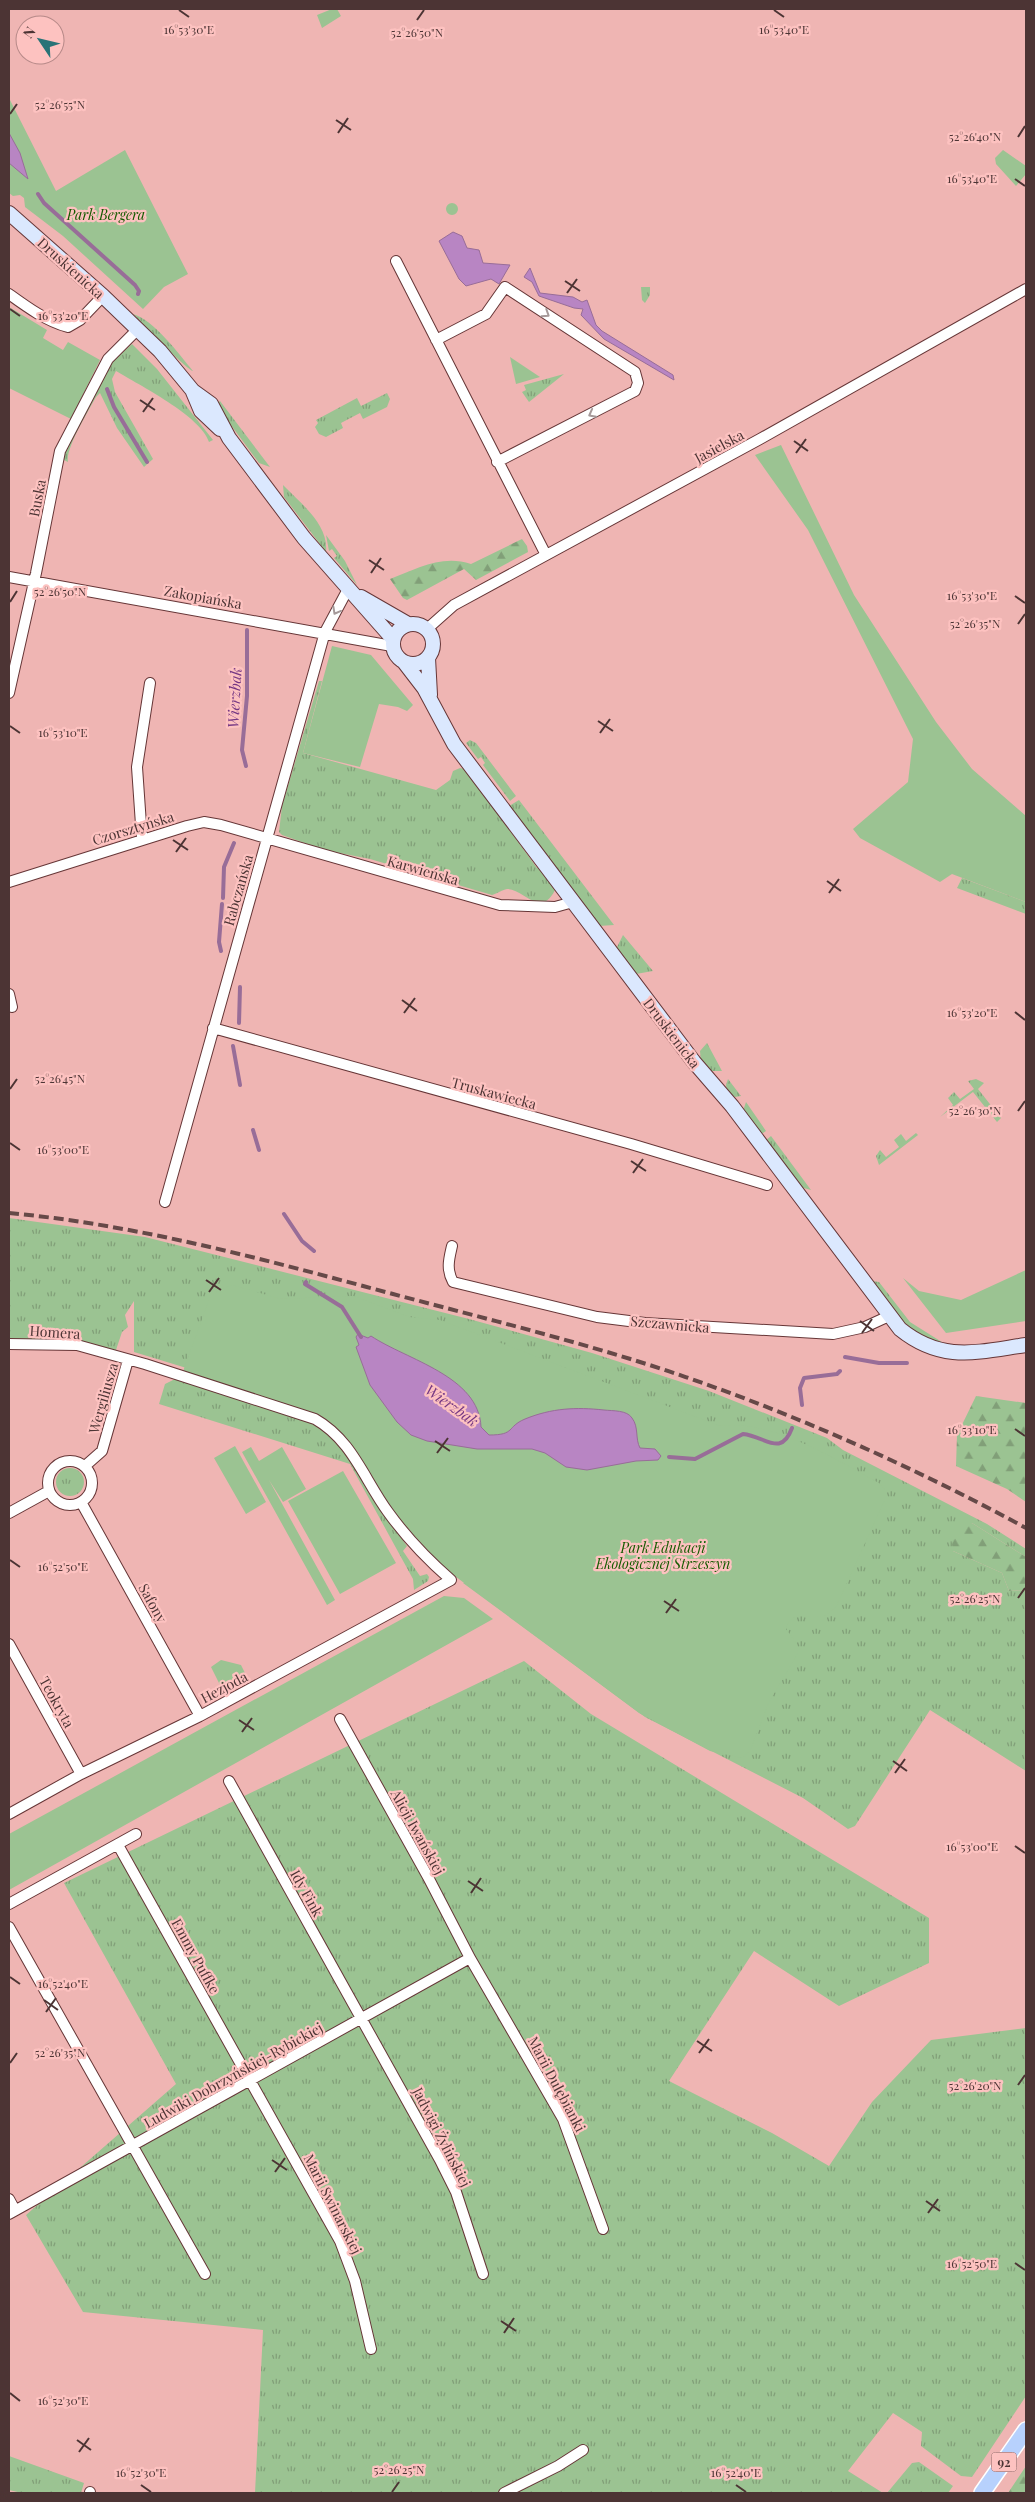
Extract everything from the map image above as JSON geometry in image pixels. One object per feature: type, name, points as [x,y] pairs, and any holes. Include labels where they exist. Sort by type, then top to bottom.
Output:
[{"type":"main road","name":"92","points":[[982,2493],[1026,2430]]},
{"type":"street","name":"Druskienicka","points":[[9,213],[138,329],[193,391],[210,404],[229,438],[304,538],[392,643]]},
{"type":"street","points":[[396,262],[546,555]]},
{"type":"street","points":[[436,340],[486,314],[505,287],[635,372],[638,383],[635,391],[497,462]]},
{"type":"street","name":"Jasielska","points":[[427,629],[454,605],[760,439],[1026,289]]},
{"type":"street","points":[[9,294],[50,320],[68,327],[80,320],[103,296]]},
{"type":"street","name":"Buska","points":[[9,693],[34,582],[60,451],[108,359],[138,329]]},
{"type":"street","name":"Zakopiańska","points":[[9,577],[392,643]]},
{"type":"street","name":"Druskienicka","points":[[348,589],[408,624]]},
{"type":"street","name":"Rabczańska","points":[[165,1202],[324,632],[348,589]]},
{"type":"street","points":[[415,623],[427,629],[433,640],[431,653],[428,658],[416,664],[404,662],[398,658],[392,643],[401,626],[415,623]]},
{"type":"street","name":"Druskienicka","points":[[428,658],[431,700]]},
{"type":"street","name":"Druskienicka","points":[[404,662],[431,700],[454,744],[694,1062],[732,1106],[889,1316],[909,1336],[932,1349],[945,1352],[965,1353],[1026,1345]]},
{"type":"street","points":[[142,839],[137,766],[150,683]]},
{"type":"street","name":"Czorsztyńska","points":[[9,882],[142,839],[204,822],[267,838]]},
{"type":"street","name":"Karwieńska","points":[[267,838],[500,905],[555,907],[573,902]]},
{"type":"street","points":[[9,994],[12,1006]]},
{"type":"street","name":"Truskawiecka","points":[[214,1028],[631,1144],[767,1185]]},
{"type":"street","name":"Szczawnicka","points":[[452,1246],[448,1274],[453,1282],[597,1317],[645,1323],[833,1334],[865,1328],[889,1316]]},
{"type":"street","name":"Homera","points":[[9,1344],[71,1344],[128,1360],[315,1420],[329,1427],[352,1454],[388,1512],[432,1563],[451,1580]]},
{"type":"street","name":"Wergiliusza","points":[[85,1466],[102,1451],[128,1360]]},
{"type":"street","points":[[67,1460],[77,1461],[85,1466],[91,1474],[92,1486],[89,1496],[81,1502],[66,1505],[58,1502],[49,1491],[48,1478],[56,1465],[67,1460]]},
{"type":"street","points":[[9,1513],[49,1491]]},
{"type":"street","name":"Safony","points":[[81,1502],[200,1716]]},
{"type":"street","name":"Hezjoda","points":[[9,1814],[81,1774],[200,1716],[451,1580]]},
{"type":"street","name":"Teokryta","points":[[9,1644],[81,1774]]},
{"type":"street","name":"Alicji Iwańskiej","points":[[340,1720],[428,1877],[470,1958]]},
{"type":"street","name":"Idy Fink","points":[[229,1781],[361,2019]]},
{"type":"street","points":[[9,1904],[136,1834]]},
{"type":"street","name":"Emmy Puffke","points":[[118,1845],[250,2080]]},
{"type":"street","points":[[9,1926],[205,2274]]},
{"type":"street","name":"Ludwiki Dobrzyńskiej-Rybickiej","points":[[12,2212],[470,1958]]},
{"type":"street","name":"Marii Dulębianki","points":[[470,1958],[563,2120],[604,2229]]},
{"type":"street","name":"Jadwigi Żylińskiej","points":[[361,2019],[444,2168],[472,2235],[483,2274]]},
{"type":"street","name":"Marii Swinarskiej","points":[[250,2080],[340,2241],[355,2281],[371,2350]]},
{"type":"street","points":[[9,2199],[12,2212]]},
{"type":"street","points":[[504,2493],[558,2466],[583,2450]]},
{"type":"green space","points":[[337,9],[341,16],[322,28],[317,15]]},
{"type":"green space","name":"Park Bergera","points":[[9,98],[56,191],[125,150],[188,274],[164,287],[143,309],[63,236],[25,207],[24,198],[20,195],[13,196],[9,193]]},
{"type":"green space","points":[[1003,150],[1026,166],[1026,174],[1016,186],[996,164],[995,158]]},
{"type":"green space","points":[[450,203],[454,203],[458,209],[454,215],[450,215],[446,211],[446,207]]},
{"type":"green space","points":[[641,287],[650,287],[650,295],[645,303],[642,300]]},
{"type":"green space","points":[[9,307],[47,330],[43,338],[63,350],[68,342],[100,360],[71,419],[9,388]]},
{"type":"green space","points":[[133,314],[141,317],[158,330],[193,371],[173,354]]},
{"type":"green space","points":[[132,344],[157,369],[213,440],[209,442],[204,432],[194,422],[168,402],[116,371],[112,379],[115,392],[153,459],[144,467],[117,428],[100,393],[83,420],[74,439],[70,448],[68,462],[62,459],[109,365]]},
{"type":"green space","points":[[510,357],[540,377],[516,384]]},
{"type":"green space","points":[[564,374],[529,402],[522,392],[526,390],[524,385]]},
{"type":"green space","points":[[387,393],[390,399],[387,407],[363,419],[360,413],[341,423],[343,428],[326,437],[319,434],[315,427],[318,423],[316,420],[357,398],[361,406]]},
{"type":"green space","points":[[220,401],[270,467],[259,463],[216,405]]},
{"type":"green space","points":[[781,445],[854,595],[936,722],[972,769],[1026,816],[1026,902],[952,874],[940,882],[860,838],[853,829],[908,782],[913,739],[808,530],[755,455]]},
{"type":"green space","points":[[283,485],[318,523],[326,542],[326,552],[284,497]]},
{"type":"green space","points":[[326,535],[345,561],[357,585],[334,558],[337,556],[332,549],[329,551]]},
{"type":"green space","points":[[522,539],[527,546],[528,552],[476,580],[464,569],[407,600],[403,598],[390,579],[419,567],[439,562],[460,561],[471,564]]},
{"type":"green space","points":[[332,646],[371,655],[413,705],[407,711],[398,707],[379,704],[360,767],[303,753]]},
{"type":"green space","points":[[319,681],[322,681],[303,753],[436,790],[450,780],[453,771],[460,768],[465,769],[555,890],[550,898],[544,902],[538,902],[507,889],[492,895],[370,859],[324,850],[282,835],[279,832],[282,806]]},
{"type":"green space","points":[[470,740],[476,743],[516,796],[510,801],[483,765],[485,763],[481,757],[478,759],[466,743]]},
{"type":"green space","points":[[519,800],[614,925],[599,926],[509,806]]},
{"type":"green space","points":[[962,878],[1026,902],[1026,914],[957,888]]},
{"type":"green space","points":[[623,935],[653,971],[636,974],[616,949]]},
{"type":"green space","points":[[707,1043],[722,1071],[710,1071],[701,1062],[700,1051]]},
{"type":"green space","points":[[728,1079],[741,1096],[735,1097],[727,1091]]},
{"type":"green space","points":[[976,1079],[984,1083],[978,1089],[1001,1118],[997,1122],[973,1092],[940,1117],[953,1105],[948,1098],[954,1092],[960,1099],[974,1089],[968,1081]]},
{"type":"green space","points":[[746,1102],[766,1131],[760,1135],[743,1111]]},
{"type":"green space","points":[[916,1133],[918,1135],[879,1165],[876,1156],[880,1150],[886,1157],[899,1147],[894,1140],[901,1134],[906,1141]]},
{"type":"green space","points":[[771,1136],[811,1190],[800,1187],[765,1141]]},
{"type":"green space","points":[[9,1218],[145,1237],[469,1319],[592,1353],[709,1391],[827,1438],[843,1450],[987,1524],[1026,1549],[1026,1557],[972,1523],[953,1551],[1002,1573],[1009,1591],[1026,1590],[1026,1771],[930,1710],[855,1826],[848,1829],[803,1798],[645,1717],[463,1583],[484,1573],[798,1588],[193,1370],[134,1352],[134,1301],[125,1315],[128,1327],[122,1332],[116,1350],[65,1340],[9,1340]]},
{"type":"green space","points":[[1026,1270],[1026,1321],[946,1333],[903,1278],[919,1291],[961,1300]]},
{"type":"green space","points":[[870,1282],[879,1282],[910,1322],[945,1344],[932,1340],[911,1328],[886,1303]]},
{"type":"green space","name":"Park Edukacji Ekologicznej Strzeszyn","points":[[232,1285],[281,1299],[353,1296],[409,1317],[440,1320],[720,1426],[739,1425],[781,1434],[823,1453],[879,1483],[885,1490],[885,1499],[837,1605],[830,1613],[822,1616],[800,1616],[794,1617],[789,1621],[786,1629],[797,1644],[798,1653],[769,1702],[750,1751],[742,1758],[710,1751],[639,1713],[444,1568],[402,1523],[340,1432],[328,1422],[182,1374],[209,1300],[218,1290]]},
{"type":"green space","points":[[175,1379],[269,1410],[307,1418],[327,1429],[342,1446],[407,1546],[403,1551],[420,1576],[427,1574],[429,1577],[428,1581],[414,1590],[413,1579],[350,1464],[159,1404],[165,1384]]},
{"type":"green space","points":[[976,1396],[1026,1403],[1026,1502],[1007,1489],[956,1466],[957,1435]]},
{"type":"green space","points":[[235,1446],[266,1502],[246,1514],[214,1458]]},
{"type":"green space","points":[[251,1447],[259,1461],[282,1447],[306,1489],[283,1502],[269,1480],[335,1600],[327,1605],[242,1452]]},
{"type":"green space","points":[[70,1468],[80,1472],[84,1482],[80,1492],[70,1496],[60,1492],[56,1482],[60,1472]]},
{"type":"green space","points":[[343,1471],[396,1563],[340,1594],[288,1501]]},
{"type":"green space","points":[[972,1523],[1026,1557],[1026,1590],[1009,1591],[1002,1573],[953,1551],[950,1529]]},
{"type":"green space","points":[[444,1596],[464,1598],[493,1619],[9,1890],[9,1834]]},
{"type":"green space","points":[[221,1660],[241,1665],[245,1673],[221,1687],[211,1667]]},
{"type":"green space","points":[[524,1661],[591,1714],[929,1918],[929,1963],[839,2006],[754,1951],[669,2081],[772,2133],[829,2166],[872,2102],[931,2040],[1026,2028],[1026,2396],[972,2477],[961,2476],[921,2446],[922,2432],[893,2413],[848,2471],[883,2493],[255,2493],[263,2330],[83,2312],[26,2215],[176,2084],[64,1883]]},
{"type":"green space","points":[[9,2456],[84,2483],[81,2493],[22,2493],[9,2490]]},
{"type":"green space","points":[[919,2462],[953,2486],[948,2493],[887,2493],[912,2463]]},
{"type":"green space","points":[[1026,2466],[1026,2493],[1008,2493]]},
{"type":"water","points":[[9,133],[20,153],[28,179],[9,163]]},
{"type":"water","points":[[453,232],[462,236],[467,248],[479,250],[483,263],[510,265],[499,284],[491,279],[466,286],[459,279],[439,241]]},
{"type":"water","points":[[530,268],[540,293],[573,297],[582,302],[587,300],[596,325],[602,331],[673,375],[674,380],[604,339],[581,315],[583,309],[574,308],[539,296],[532,282],[524,277]]},
{"type":"water","points":[[358,1334],[368,1338],[371,1336],[439,1371],[455,1382],[468,1395],[477,1409],[481,1427],[489,1435],[503,1434],[519,1422],[535,1415],[564,1409],[615,1411],[630,1415],[636,1425],[640,1448],[655,1449],[661,1456],[658,1460],[636,1461],[587,1470],[566,1467],[545,1453],[532,1449],[477,1449],[427,1441],[411,1435],[397,1422],[370,1385],[356,1347],[359,1345],[356,1337]]},
{"type":"waterway","name":"Wierzbak","points":[[38,194],[44,203],[135,285],[139,291],[138,294]]},
{"type":"waterway","name":"Wierzbak","points":[[107,389],[114,407],[147,462]]},
{"type":"waterway","name":"Wierzbak","points":[[246,766],[242,750],[247,696],[247,630]]},
{"type":"waterway","name":"Wierzbak","points":[[223,898],[224,867],[234,843]]},
{"type":"waterway","name":"Wierzbak","points":[[221,951],[219,942],[222,904]]},
{"type":"waterway","name":"Wierzbak","points":[[239,1023],[240,987]]},
{"type":"waterway","name":"Wierzbak","points":[[233,1046],[240,1085]]},
{"type":"waterway","name":"Wierzbak","points":[[253,1130],[259,1150]]},
{"type":"waterway","name":"Wierzbak","points":[[284,1214],[302,1241],[314,1251]]},
{"type":"waterway","name":"Wierzbak","points":[[306,1282],[305,1284],[342,1307],[361,1337]]},
{"type":"waterway","name":"Wierzbak","points":[[845,1357],[879,1363],[907,1363]]},
{"type":"waterway","name":"Wierzbak","points":[[802,1405],[800,1388],[804,1378],[837,1374],[840,1371]]},
{"type":"waterway","name":"Wierzbak","points":[[669,1457],[695,1459],[743,1434],[777,1444],[783,1442],[788,1437],[792,1428]]},
{"type":"railway","points":[[9,1213],[106,1226],[202,1245],[629,1358],[709,1385],[802,1421],[938,1482],[1026,1528]]}]
